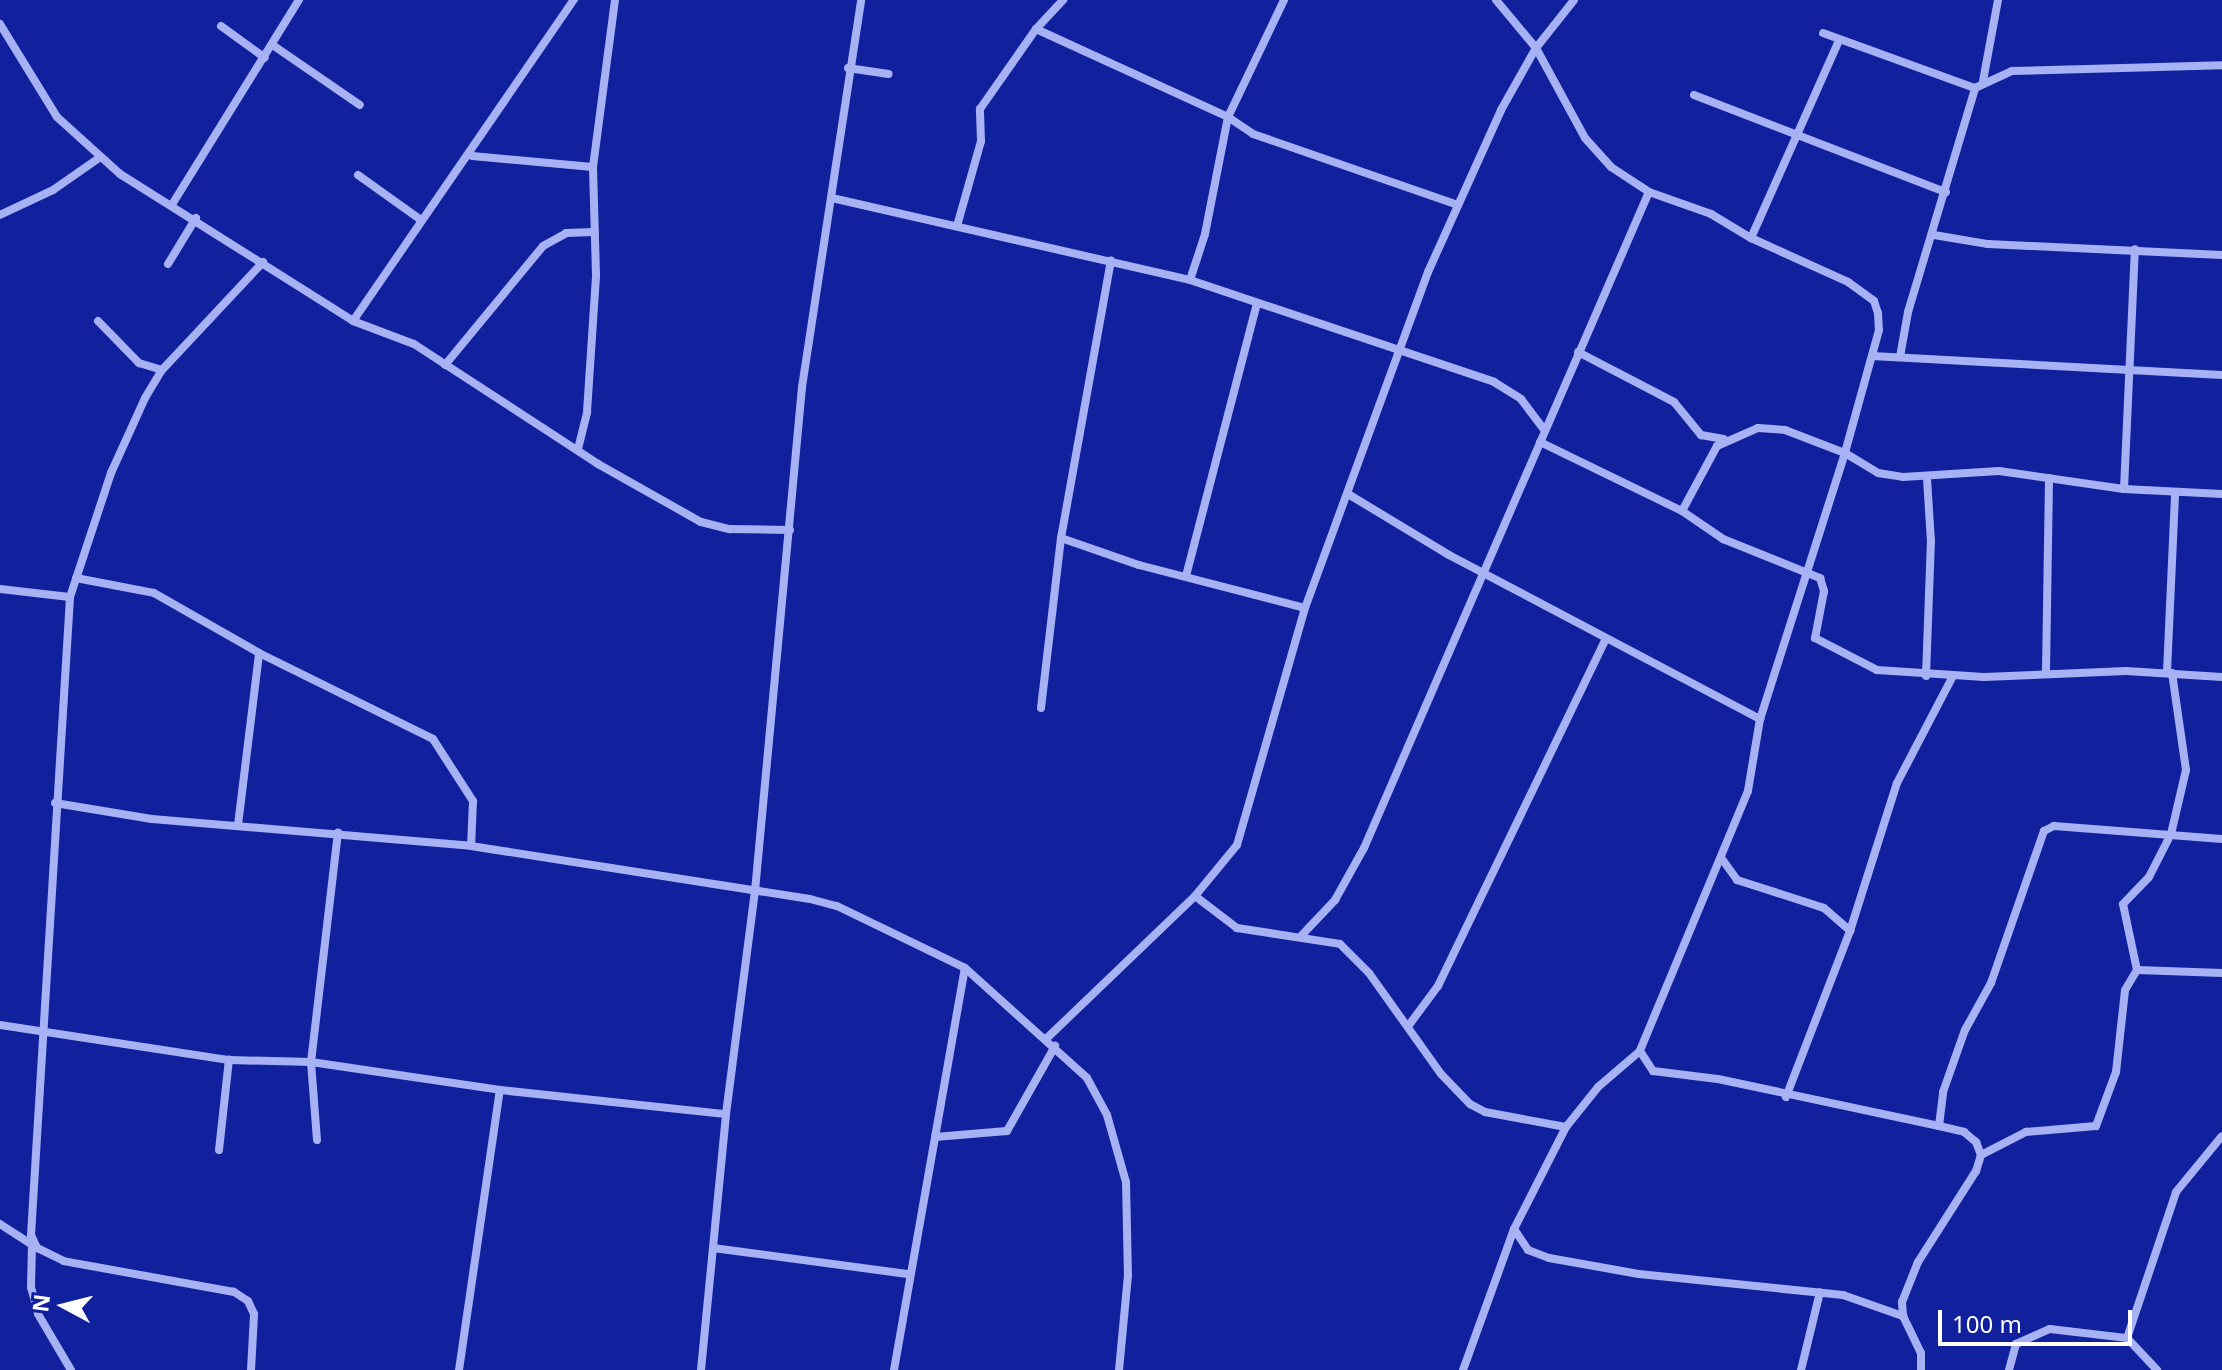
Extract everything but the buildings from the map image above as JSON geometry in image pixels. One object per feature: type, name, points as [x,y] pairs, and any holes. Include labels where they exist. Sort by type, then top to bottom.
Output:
[{"type":"street","points":[[173,203],[274,46],[299,0]]},
{"type":"street","points":[[353,321],[421,220],[472,156],[574,0]]},
{"type":"street","points":[[578,449],[587,412],[595,232],[593,167],[615,0]]},
{"type":"street","points":[[701,1370],[726,1114],[755,891],[802,387],[860,0]]},
{"type":"street","points":[[957,226],[981,141],[980,109],[1036,29],[1063,0]]},
{"type":"street","points":[[1190,280],[1205,234],[1228,117],[1284,0]]},
{"type":"street","points":[[1463,1370],[1514,1229],[1566,1127],[1598,1087],[1640,1051],[1722,859],[1748,791],[1760,719],[1809,574],[1879,330],[1874,301],[1848,282],[1751,238],[1711,214],[1649,192],[1611,167],[1585,138],[1536,48],[1496,0]]},
{"type":"street","points":[[1047,1038],[1195,896],[1237,845],[1305,608],[1399,348],[1458,205],[1536,48],[1574,0]]},
{"type":"street","points":[[1983,81],[1998,0]]},
{"type":"street","points":[[0,24],[57,117],[99,158],[353,321],[414,344],[578,449],[701,522],[730,529],[790,530]]},
{"type":"street","points":[[221,26],[265,58]]},
{"type":"street","points":[[1036,29],[1228,117],[1253,134],[1458,205]]},
{"type":"street","points":[[1823,33],[1975,88]]},
{"type":"street","points":[[1751,238],[1839,40]]},
{"type":"street","points":[[274,46],[360,105]]},
{"type":"street","points":[[1900,357],[1912,299],[1934,235],[1975,88],[1983,81],[2012,71],[2222,65]]},
{"type":"street","points":[[848,68],[889,74]]},
{"type":"street","points":[[1694,95],[1946,192]]},
{"type":"street","points":[[472,156],[593,167]]},
{"type":"street","points":[[0,215],[53,190],[99,158]]},
{"type":"street","points":[[358,175],[421,220]]},
{"type":"street","points":[[1301,936],[1335,900],[1364,848],[1482,570],[1649,192]]},
{"type":"street","points":[[832,198],[1190,280],[1399,348],[1510,390],[1544,430]]},
{"type":"street","points":[[168,264],[196,218]]},
{"type":"street","points":[[445,365],[543,246],[566,233],[595,232]]},
{"type":"street","points":[[1934,235],[1988,244],[2222,255]]},
{"type":"street","points":[[2124,489],[2135,249]]},
{"type":"street","points":[[1041,708],[1061,538],[1111,260]]},
{"type":"street","points":[[71,1370],[38,1314],[31,1287],[55,803],[70,597],[111,473],[162,370],[263,262]]},
{"type":"street","points":[[1186,576],[1257,304]]},
{"type":"street","points":[[98,321],[139,363],[162,370]]},
{"type":"street","points":[[1578,352],[1674,402],[1701,435],[1724,439],[1758,428],[1785,430],[1845,453],[1878,473],[1927,478],[1999,471],[2124,489],[2222,494]]},
{"type":"street","points":[[1872,356],[2222,375]]},
{"type":"street","points":[[1682,511],[1724,439]]},
{"type":"street","points":[[1540,442],[1682,511],[1723,539],[1809,574],[1823,584],[1814,631],[1822,645],[1877,670],[1926,676],[2046,671],[2170,672],[2222,677]]},
{"type":"street","points":[[1926,676],[1931,542],[1927,478]]},
{"type":"street","points":[[2046,671],[2049,478]]},
{"type":"street","points":[[1903,1316],[1909,1282],[1981,1155],[2026,1132],[2096,1126],[2116,1072],[2125,990],[2137,970],[2123,904],[2149,877],[2171,834],[2186,757],[2170,672],[2175,493]]},
{"type":"street","points":[[1348,494],[1380,517],[1760,719]]},
{"type":"street","points":[[1061,538],[1305,608]]},
{"type":"street","points":[[76,578],[154,593],[259,653],[433,739],[473,801],[471,846]]},
{"type":"street","points":[[0,589],[70,597]]},
{"type":"street","points":[[1409,1025],[1438,986],[1606,638]]},
{"type":"street","points":[[238,825],[259,653]]},
{"type":"street","points":[[1786,1097],[1850,931],[1897,783],[1953,676]]},
{"type":"street","points":[[55,803],[152,819],[471,846],[755,891],[837,906],[965,968],[1047,1038],[1087,1078],[1107,1115],[1126,1182],[1128,1275],[1119,1370]]},
{"type":"street","points":[[1939,1126],[1943,1092],[1965,1030],[1991,983],[2044,831],[2054,826],[2222,839]]},
{"type":"street","points":[[317,1140],[311,1062],[338,833]]},
{"type":"street","points":[[1722,859],[1737,880],[1824,908],[1850,931]]},
{"type":"street","points":[[1195,896],[1237,928],[1340,944],[1409,1025],[1470,1104],[1485,1112],[1566,1127]]},
{"type":"street","points":[[894,1370],[965,968]]},
{"type":"street","points":[[2137,970],[2222,973]]},
{"type":"street","points":[[0,1025],[229,1060],[311,1062],[500,1090],[726,1114]]},
{"type":"street","points":[[935,1137],[1007,1131],[1055,1046]]},
{"type":"street","points":[[1640,1051],[1653,1071],[1718,1079],[1786,1097],[1964,1132],[1981,1155]]},
{"type":"street","points":[[219,1150],[229,1060]]},
{"type":"street","points":[[459,1370],[500,1090]]},
{"type":"street","points":[[2127,1338],[2176,1192],[2222,1136]]},
{"type":"street","points":[[0,1224],[32,1245],[94,1269],[234,1292],[248,1301],[254,1314],[251,1370]]},
{"type":"street","points":[[1514,1229],[1528,1250],[1549,1258],[1652,1276],[1820,1292],[1903,1316],[1915,1334],[1921,1370]]},
{"type":"street","points":[[713,1248],[909,1274]]},
{"type":"street","points":[[1801,1370],[1820,1292]]},
{"type":"street","points":[[2009,1370],[2016,1344],[2050,1329],[2127,1338],[2157,1370]]}]
